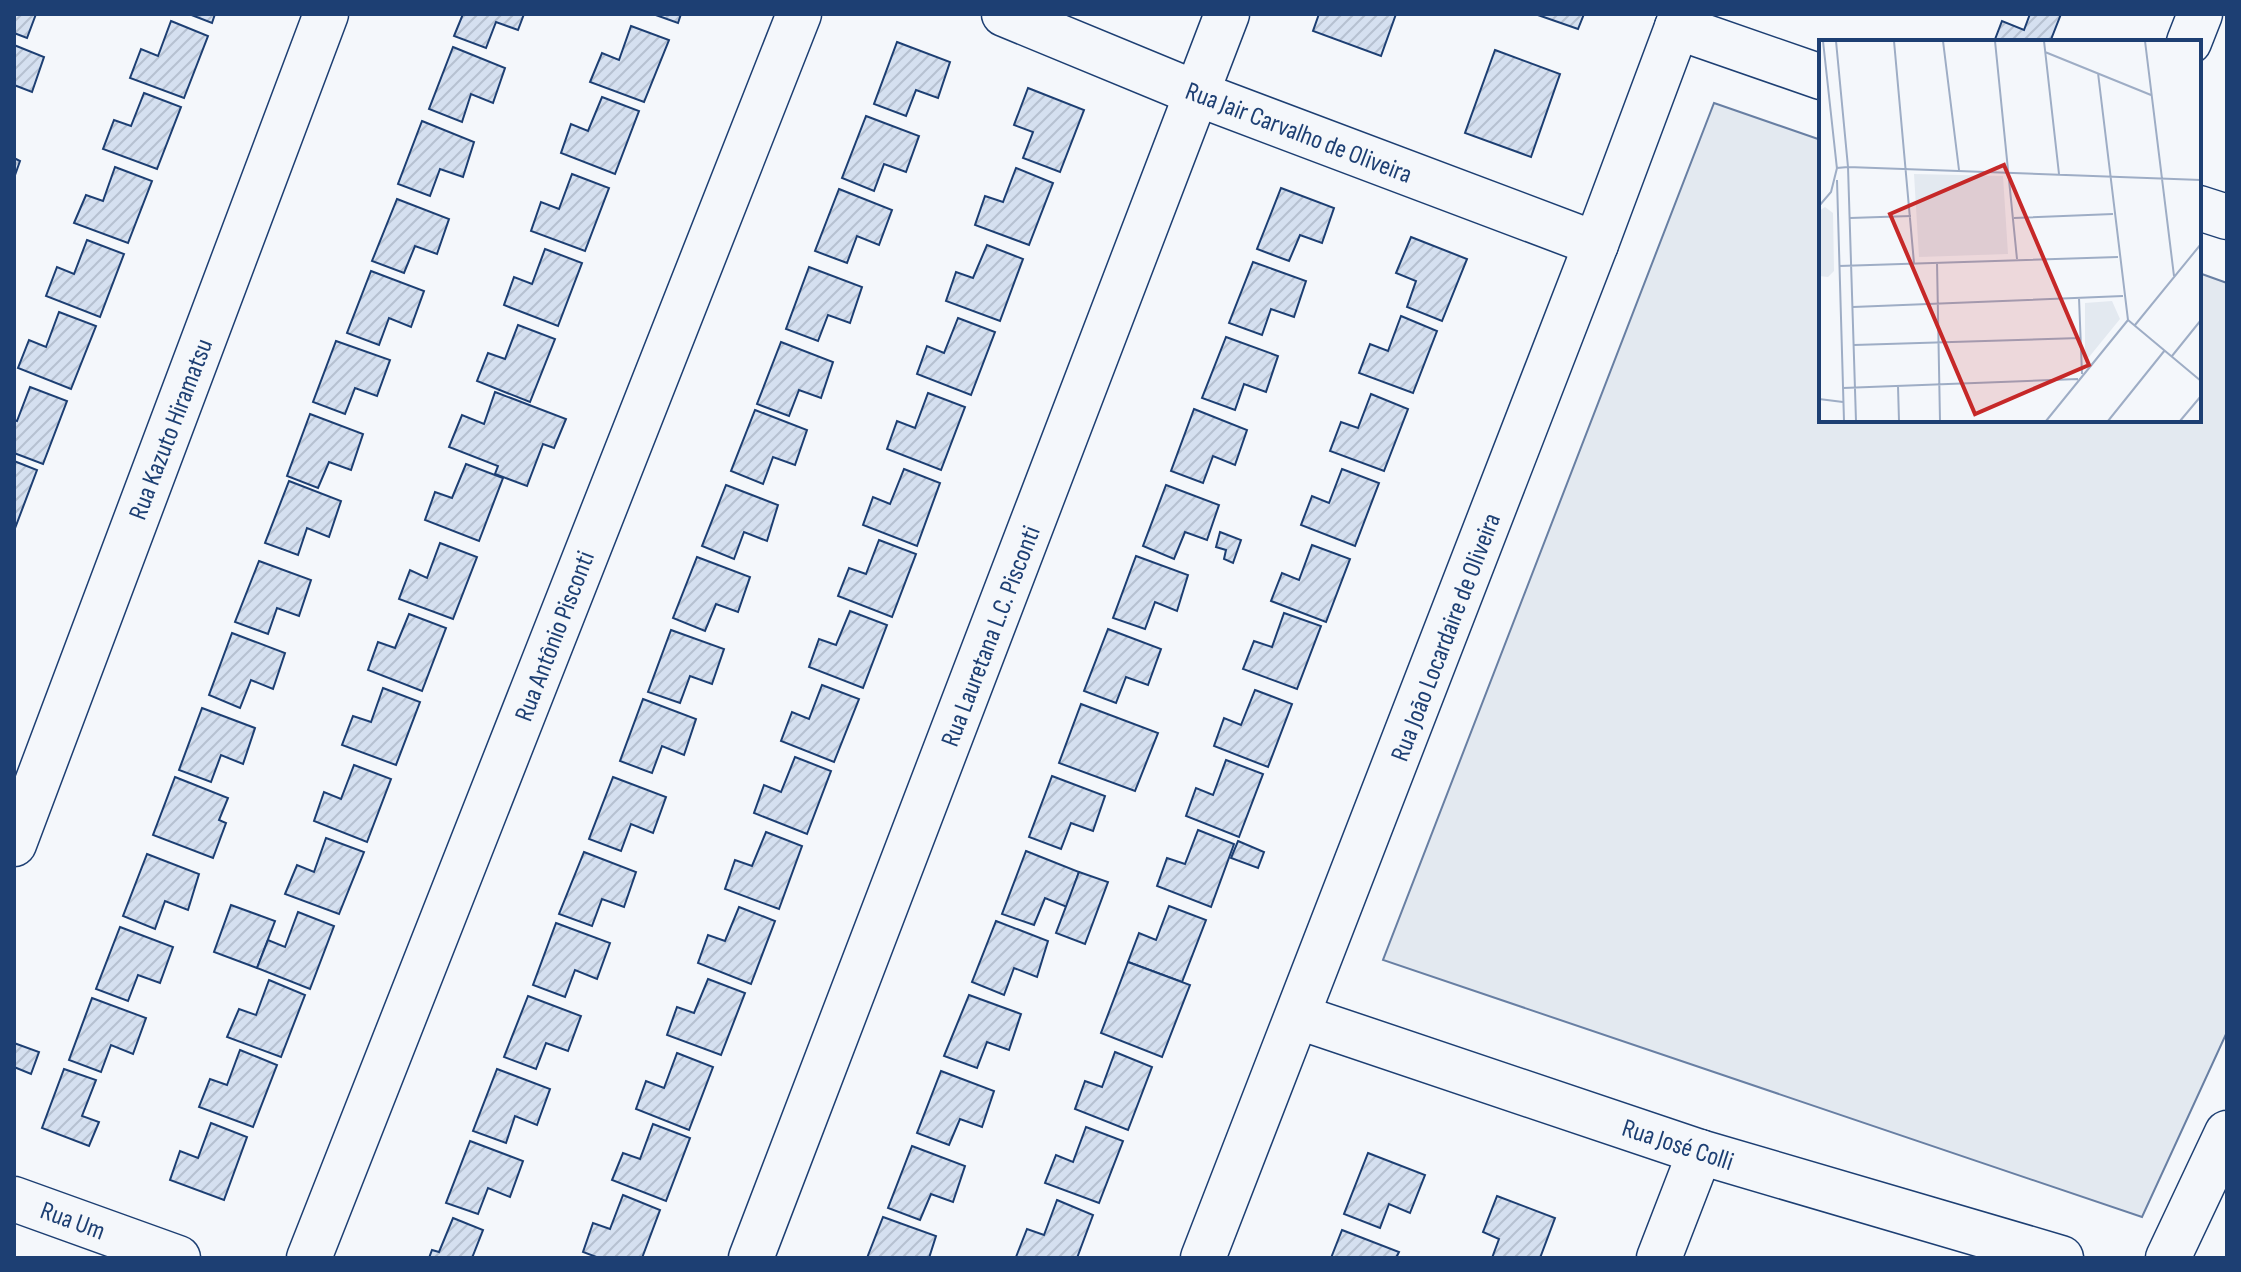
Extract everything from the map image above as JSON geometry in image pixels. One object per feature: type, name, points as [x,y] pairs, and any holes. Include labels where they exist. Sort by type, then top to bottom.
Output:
[{"type":"street","name":"Rua Kazuto Hiramatsu","points":[[14,844],[326,14]]},
{"type":"street","name":"Rua Antônio Pisconti","points":[[309,1258],[799,14]]},
{"type":"street","name":"Rua Jair Carvalho de Oliveira","points":[[1004,14],[1198,94],[1596,244]]},
{"type":"street","name":"Rua Lauretana L.C. Pisconti","points":[[751,1258],[1227,14]]},
{"type":"street","points":[[2190,40],[2200,14]]},
{"type":"street","points":[[1679,20],[1819,76]]},
{"type":"street","name":"Rua João Locardaire de Oliveira","points":[[1203,1258],[1299,1017],[1679,20]]},
{"type":"street","points":[[2201,209],[2227,217]]},
{"type":"street","name":"Rua José Colli","points":[[1299,1017],[1700,1152],[2061,1258]]},
{"type":"street","points":[[2168,1258],[2227,1133]]},
{"type":"street","points":[[1659,1258],[1700,1152]]},
{"type":"street","name":"Rua Um","points":[[14,1199],[178,1258]]},
{"type":"shaded area","points":[[1714,103],[1819,139],[1819,422],[2201,422],[2201,274],[2227,283],[2227,1032],[2142,1217],[1383,960]]},
{"type":"building","points":[[14,14],[36,14],[27,38],[14,33]]},
{"type":"building","points":[[189,14],[215,14],[212,23]]},
{"type":"building","points":[[463,14],[524,14],[518,30],[496,22],[486,48],[454,36]]},
{"type":"building","points":[[653,14],[681,14],[678,23]]},
{"type":"building","points":[[1319,14],[1396,14],[1381,56],[1313,31]]},
{"type":"building","points":[[1535,14],[1584,14],[1578,29]]},
{"type":"building","points":[[2030,14],[2061,14],[2051,40],[1995,40],[2002,21],[2024,30]]},
{"type":"building","points":[[171,21],[208,36],[184,98],[130,78],[141,49],[158,56]]},
{"type":"building","points":[[631,26],[669,40],[644,102],[590,82],[602,53],[619,60]]},
{"type":"building","points":[[897,42],[950,62],[938,98],[916,90],[906,116],[874,104]]},
{"type":"building","points":[[14,45],[44,57],[32,92],[14,85]]},
{"type":"building","points":[[453,47],[505,68],[493,103],[471,94],[462,122],[429,109]]},
{"type":"building","points":[[1495,50],[1560,74],[1531,157],[1465,133]]},
{"type":"building","points":[[1028,88],[1084,110],[1060,172],[1023,158],[1033,132],[1014,125]]},
{"type":"building","points":[[144,93],[181,107],[157,169],[103,149],[114,120],[131,126]]},
{"type":"building","points":[[602,97],[639,111],[615,174],[561,153],[571,124],[588,131]]},
{"type":"building","points":[[866,116],[919,136],[906,172],[884,164],[874,191],[842,178]]},
{"type":"building","points":[[422,121],[474,142],[463,177],[440,169],[430,196],[398,184]]},
{"type":"building","points":[[14,158],[20,161],[14,178]]},
{"type":"building","points":[[115,167],[152,181],[128,243],[74,223],[86,195],[103,201]]},
{"type":"building","points":[[1016,168],[1053,183],[1029,245],[975,225],[985,196],[1003,202]]},
{"type":"building","points":[[572,174],[609,188],[585,251],[531,231],[541,202],[559,209]]},
{"type":"building","points":[[1281,188],[1334,208],[1322,243],[1300,235],[1289,261],[1257,249]]},
{"type":"building","points":[[839,189],[892,210],[879,245],[857,236],[847,263],[815,251]]},
{"type":"building","points":[[397,199],[449,219],[437,254],[415,246],[404,273],[372,261]]},
{"type":"building","points":[[1411,237],[1467,259],[1442,321],[1407,307],[1416,281],[1396,273]]},
{"type":"building","points":[[87,240],[124,254],[100,317],[46,296],[57,267],[74,274]]},
{"type":"building","points":[[987,245],[1023,259],[1000,321],[946,301],[956,272],[973,278]]},
{"type":"building","points":[[545,249],[582,263],[558,326],[504,305],[514,277],[532,284]]},
{"type":"building","points":[[1253,262],[1306,281],[1294,317],[1271,309],[1262,335],[1229,323]]},
{"type":"building","points":[[809,267],[862,287],[850,323],[828,315],[818,341],[786,329]]},
{"type":"building","points":[[371,271],[424,291],[411,327],[389,318],[379,345],[347,333]]},
{"type":"building","points":[[59,312],[96,326],[71,389],[18,368],[29,340],[46,347]]},
{"type":"building","points":[[1401,316],[1437,331],[1413,393],[1359,373],[1370,344],[1388,351]]},
{"type":"building","points":[[958,318],[995,332],[971,395],[917,374],[927,346],[944,353]]},
{"type":"building","points":[[518,325],[555,339],[530,402],[477,381],[488,353],[505,359]]},
{"type":"building","points":[[1226,337],[1278,356],[1266,392],[1244,384],[1235,410],[1202,398]]},
{"type":"building","points":[[336,341],[390,360],[377,396],[355,388],[345,414],[313,402]]},
{"type":"building","points":[[781,342],[833,362],[821,398],[799,390],[789,416],[757,404]]},
{"type":"building","points":[[30,387],[67,401],[43,464],[14,453],[14,420],[17,421]]},
{"type":"building","points":[[495,392],[566,419],[554,448],[543,444],[527,486],[495,474],[498,466],[449,447],[462,415],[484,424]]},
{"type":"building","points":[[928,393],[965,407],[941,470],[887,449],[897,421],[915,428]]},
{"type":"building","points":[[1371,394],[1408,409],[1384,471],[1330,451],[1341,422],[1358,428]]},
{"type":"building","points":[[1194,409],[1247,430],[1235,465],[1213,456],[1203,483],[1171,471]]},
{"type":"building","points":[[755,410],[807,430],[795,465],[773,457],[763,484],[731,471]]},
{"type":"building","points":[[310,414],[363,434],[351,470],[329,462],[318,488],[287,476]]},
{"type":"building","points":[[14,461],[37,470],[14,531]]},
{"type":"building","points":[[466,464],[503,478],[479,541],[425,520],[435,492],[452,498]]},
{"type":"building","points":[[904,469],[940,483],[917,546],[863,525],[873,497],[890,504]]},
{"type":"building","points":[[1342,469],[1379,483],[1355,546],[1301,525],[1312,496],[1329,503]]},
{"type":"building","points":[[289,481],[341,501],[329,537],[307,528],[298,555],[265,543]]},
{"type":"building","points":[[726,485],[778,505],[767,541],[744,532],[734,559],[702,546]]},
{"type":"building","points":[[1166,485],[1219,505],[1207,540],[1185,532],[1174,559],[1143,546]]},
{"type":"building","points":[[1220,532],[1241,540],[1233,563],[1224,559],[1226,550],[1216,547]]},
{"type":"building","points":[[879,540],[916,554],[892,617],[838,596],[849,568],[866,574]]},
{"type":"building","points":[[440,543],[477,557],[453,619],[399,599],[410,570],[427,578]]},
{"type":"building","points":[[1312,545],[1350,559],[1326,622],[1271,601],[1282,573],[1299,580]]},
{"type":"building","points":[[1136,556],[1188,575],[1177,611],[1155,602],[1145,629],[1113,618]]},
{"type":"building","points":[[697,557],[750,577],[738,612],[716,604],[705,631],[673,618]]},
{"type":"building","points":[[259,561],[311,580],[299,616],[277,608],[268,634],[235,622]]},
{"type":"building","points":[[850,611],[887,625],[863,688],[809,667],[819,639],[836,645]]},
{"type":"building","points":[[1284,613],[1321,626],[1297,689],[1243,669],[1254,641],[1272,647]]},
{"type":"building","points":[[409,614],[446,628],[422,691],[368,670],[378,642],[395,648]]},
{"type":"building","points":[[1108,629],[1161,649],[1148,685],[1126,677],[1116,703],[1084,691]]},
{"type":"building","points":[[671,630],[724,649],[712,684],[690,676],[680,703],[648,692]]},
{"type":"building","points":[[232,633],[285,653],[273,689],[251,680],[240,708],[209,695]]},
{"type":"building","points":[[822,685],[859,699],[834,762],[781,741],[792,712],[809,719]]},
{"type":"building","points":[[383,688],[420,702],[396,765],[342,745],[353,716],[371,722]]},
{"type":"building","points":[[1255,690],[1292,704],[1268,767],[1214,746],[1224,718],[1241,725]]},
{"type":"building","points":[[643,699],[696,719],[684,755],[662,746],[652,773],[620,761]]},
{"type":"building","points":[[1081,704],[1158,733],[1135,791],[1059,763]]},
{"type":"building","points":[[202,708],[255,728],[243,764],[221,755],[211,782],[179,770]]},
{"type":"building","points":[[795,757],[831,771],[807,834],[754,813],[764,785],[781,792]]},
{"type":"building","points":[[1226,760],[1263,774],[1239,837],[1186,816],[1196,788],[1213,795]]},
{"type":"building","points":[[354,765],[391,779],[367,842],[314,821],[324,792],[341,799]]},
{"type":"building","points":[[1052,776],[1105,796],[1093,831],[1071,823],[1061,849],[1029,837]]},
{"type":"building","points":[[175,777],[228,798],[219,820],[226,823],[213,858],[153,835]]},
{"type":"building","points":[[613,777],[666,797],[653,833],[631,824],[621,851],[589,839]]},
{"type":"building","points":[[1198,830],[1234,844],[1211,907],[1157,886],[1167,858],[1185,864]]},
{"type":"building","points":[[766,832],[802,846],[779,909],[725,889],[735,860],[752,866]]},
{"type":"building","points":[[326,838],[364,852],[339,914],[285,894],[297,865],[314,872]]},
{"type":"building","points":[[1238,841],[1264,852],[1258,868],[1231,858]]},
{"type":"building","points":[[1026,851],[1079,872],[1067,907],[1045,898],[1034,925],[1002,914]]},
{"type":"building","points":[[584,852],[636,872],[624,907],[602,899],[592,926],[559,914]]},
{"type":"building","points":[[147,854],[199,874],[188,910],[165,901],[155,929],[123,916]]},
{"type":"building","points":[[1079,872],[1108,882],[1085,944],[1056,933]]},
{"type":"building","points":[[231,905],[275,921],[257,968],[214,952]]},
{"type":"building","points":[[1169,906],[1206,920],[1182,982],[1128,962],[1139,933],[1156,940]]},
{"type":"building","points":[[739,907],[775,921],[751,984],[698,963],[708,935],[725,941]]},
{"type":"building","points":[[298,912],[334,926],[310,989],[257,968],[268,940],[285,947]]},
{"type":"building","points":[[996,921],[1048,941],[1037,977],[1014,968],[1004,995],[972,982]]},
{"type":"building","points":[[556,923],[610,943],[597,979],[575,970],[565,997],[533,985]]},
{"type":"building","points":[[120,927],[173,947],[160,983],[138,975],[128,1001],[96,989]]},
{"type":"building","points":[[1128,962],[1190,985],[1162,1057],[1101,1033]]},
{"type":"building","points":[[708,979],[745,993],[721,1055],[667,1035],[677,1007],[694,1013]]},
{"type":"building","points":[[269,980],[305,995],[281,1057],[227,1037],[239,1009],[256,1015]]},
{"type":"building","points":[[969,995],[1021,1014],[1009,1050],[987,1042],[977,1068],[944,1056]]},
{"type":"building","points":[[528,996],[581,1016],[568,1051],[546,1043],[536,1069],[504,1057]]},
{"type":"building","points":[[92,998],[146,1018],[133,1054],[111,1045],[101,1072],[69,1060]]},
{"type":"building","points":[[14,1043],[39,1052],[31,1074],[14,1067]]},
{"type":"building","points":[[240,1050],[277,1065],[253,1127],[199,1107],[210,1079],[227,1085]]},
{"type":"building","points":[[1115,1052],[1152,1067],[1128,1130],[1075,1109],[1085,1081],[1102,1087]]},
{"type":"building","points":[[677,1053],[713,1067],[689,1130],[636,1109],[646,1081],[664,1088]]},
{"type":"building","points":[[64,1069],[96,1080],[82,1116],[99,1122],[89,1146],[42,1128]]},
{"type":"building","points":[[497,1069],[550,1089],[537,1125],[515,1116],[506,1143],[473,1131]]},
{"type":"building","points":[[941,1071],[994,1091],[982,1127],[960,1119],[949,1145],[917,1133]]},
{"type":"building","points":[[211,1123],[247,1137],[224,1200],[170,1180],[180,1151],[198,1158]]},
{"type":"building","points":[[653,1124],[690,1138],[666,1201],[612,1180],[623,1153],[640,1159]]},
{"type":"building","points":[[1086,1127],[1123,1141],[1099,1203],[1045,1183],[1056,1155],[1073,1162]]},
{"type":"building","points":[[470,1141],[523,1161],[510,1197],[488,1188],[478,1214],[446,1203]]},
{"type":"building","points":[[912,1146],[965,1166],[953,1202],[931,1194],[920,1220],[888,1208]]},
{"type":"building","points":[[1368,1153],[1425,1175],[1410,1213],[1389,1204],[1380,1228],[1344,1214]]},
{"type":"building","points":[[623,1195],[660,1210],[642,1258],[599,1258],[583,1252],[593,1223],[610,1229]]},
{"type":"building","points":[[1497,1196],[1555,1218],[1540,1258],[1492,1258],[1499,1239],[1483,1232]]},
{"type":"building","points":[[1057,1200],[1093,1215],[1077,1258],[1016,1257],[1027,1229],[1044,1235]]},
{"type":"building","points":[[883,1217],[936,1236],[929,1258],[867,1258]]},
{"type":"building","points":[[453,1218],[483,1230],[472,1258],[429,1258],[432,1250],[439,1252]]},
{"type":"building","points":[[1342,1230],[1399,1252],[1396,1258],[1331,1258]]}]
